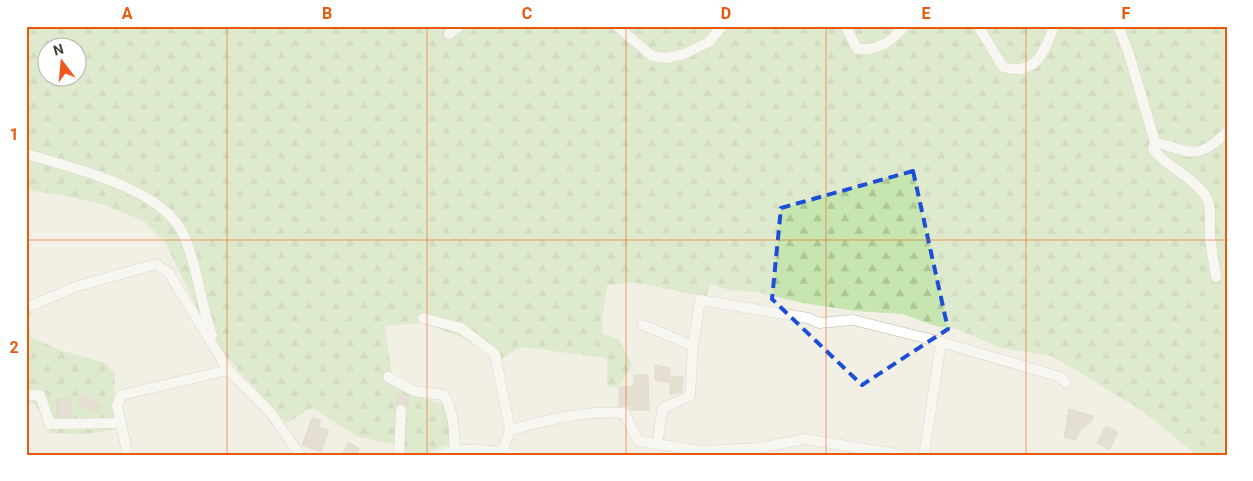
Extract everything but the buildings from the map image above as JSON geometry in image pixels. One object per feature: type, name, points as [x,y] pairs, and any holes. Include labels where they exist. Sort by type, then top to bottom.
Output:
[{"type":"street","points":[[449,34],[459,26]]},
{"type":"street","points":[[617,26],[652,56],[666,58],[684,54],[709,42],[722,26]]},
{"type":"street","points":[[846,26],[856,48],[868,50],[880,47],[904,26]]},
{"type":"street","points":[[978,26],[1003,68],[1015,71],[1027,69],[1039,58],[1047,46],[1054,26]]},
{"type":"street","points":[[1118,26],[1128,51],[1155,142],[1153,149],[1161,160],[1200,188],[1208,199],[1212,218],[1210,233],[1216,277]]},
{"type":"street","points":[[1155,142],[1192,152],[1204,151],[1227,132]]},
{"type":"street","points":[[26,154],[133,189],[167,211],[184,234],[195,263],[204,311],[220,357]]},
{"type":"street","points":[[26,308],[75,287],[156,264],[169,272],[228,370],[270,412],[300,455]]},
{"type":"street","points":[[657,444],[663,408],[690,396],[693,346],[700,300],[808,318],[819,323],[853,320],[941,342],[1060,377],[1066,383]]},
{"type":"street","points":[[423,318],[461,328],[495,354],[510,430],[502,453]]},
{"type":"street","points":[[643,325],[693,346]]},
{"type":"street","points":[[924,455],[941,342]]},
{"type":"street","points":[[128,455],[117,405],[122,394],[228,370]]},
{"type":"street","points":[[388,377],[414,391],[444,395],[450,406],[453,420],[455,450]]},
{"type":"street","points":[[26,396],[40,395],[50,424],[121,423]]},
{"type":"street","points":[[399,455],[401,410]]},
{"type":"street","points":[[510,430],[569,415],[604,412],[624,413],[638,441],[701,451],[758,448],[806,439],[902,455]]},
{"type":"street","points":[[442,455],[455,450],[480,449],[518,455]]},
{"type":"highlighted area","points":[[913,171],[948,329],[862,385],[772,299],[781,208]]},
{"type":"green space","points":[[26,26],[1227,26],[1227,455],[1197,455],[1141,410],[1052,356],[1001,348],[957,329],[936,326],[902,314],[856,311],[803,303],[757,292],[729,290],[710,284],[706,297],[633,282],[607,285],[602,320],[603,334],[619,339],[632,365],[619,387],[607,386],[607,358],[521,347],[498,361],[462,337],[421,323],[385,326],[392,374],[406,393],[442,404],[451,422],[449,444],[424,455],[400,455],[395,445],[357,436],[312,408],[286,423],[225,355],[196,306],[165,242],[144,221],[102,204],[26,190]]},
{"type":"green space","points":[[26,306],[33,310],[27,323],[31,337],[60,350],[105,363],[115,373],[113,430],[83,434],[51,433],[35,404],[26,400]]}]
